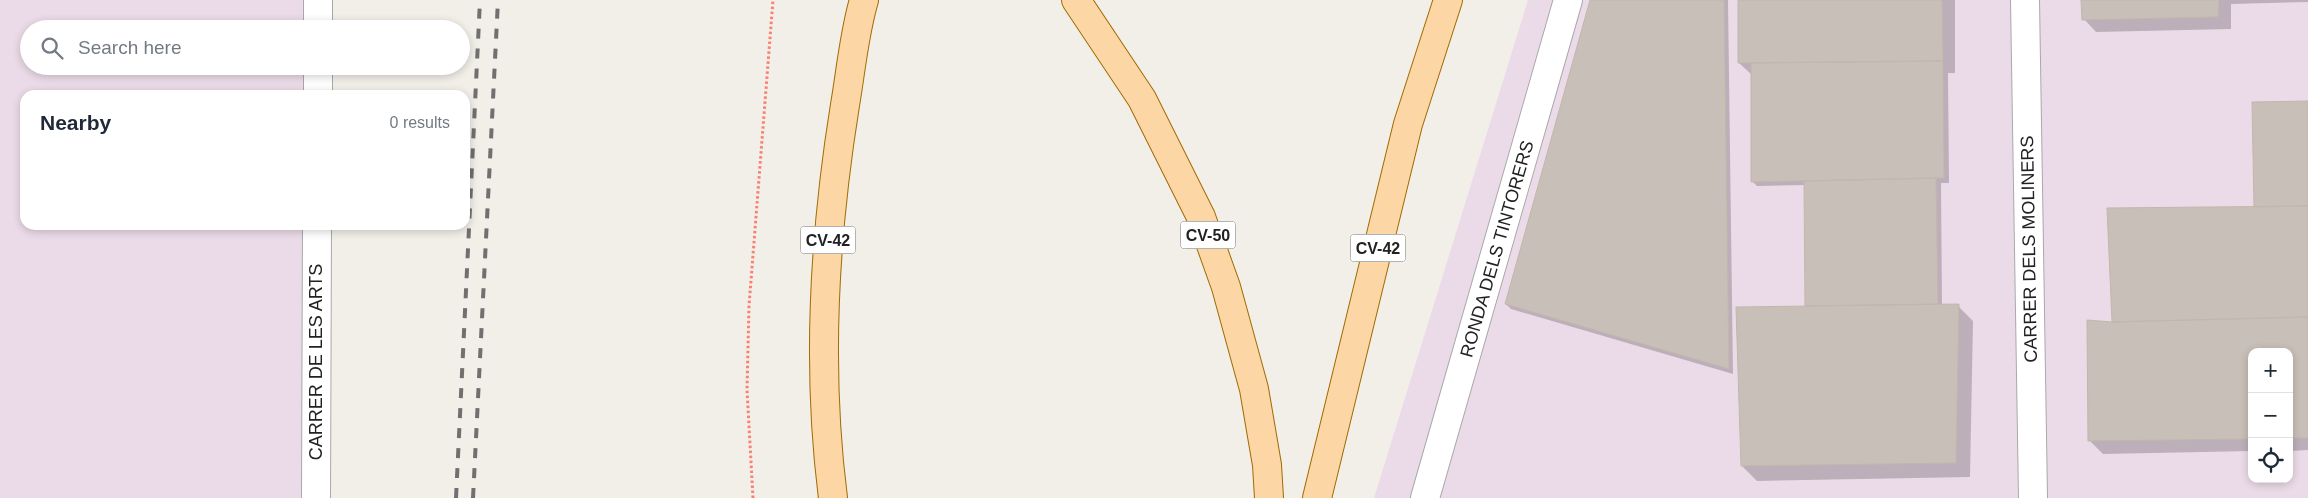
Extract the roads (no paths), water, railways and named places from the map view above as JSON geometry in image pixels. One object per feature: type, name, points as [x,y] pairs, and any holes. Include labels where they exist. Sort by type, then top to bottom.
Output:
[{"type":"main road","name":"CV-42","points":[[833,498],[824,382],[824,279],[832,184],[864,0]]},
{"type":"main road","name":"CV-50","points":[[1076,0],[1142,99],[1201,218],[1226,288],[1254,389],[1267,465],[1269,498]]},
{"type":"main road","name":"CV-42","points":[[1317,498],[1408,124],[1448,0]]},
{"type":"street","points":[[318,0],[318,20]]},
{"type":"street","name":"RONDA DELS TINTORERS","points":[[1425,498],[1568,0]]},
{"type":"street","name":"CARRER DELS MOLINERS","points":[[2025,0],[2033,498]]},
{"type":"street","points":[[318,75],[318,90]]},
{"type":"street","name":"CARRER DE LES ARTS","points":[[316,498],[317,230]]},
{"type":"railway","points":[[470,208],[480,0]]},
{"type":"railway","points":[[473,498],[498,0]]},
{"type":"railway","points":[[456,498],[469,230]]}]
